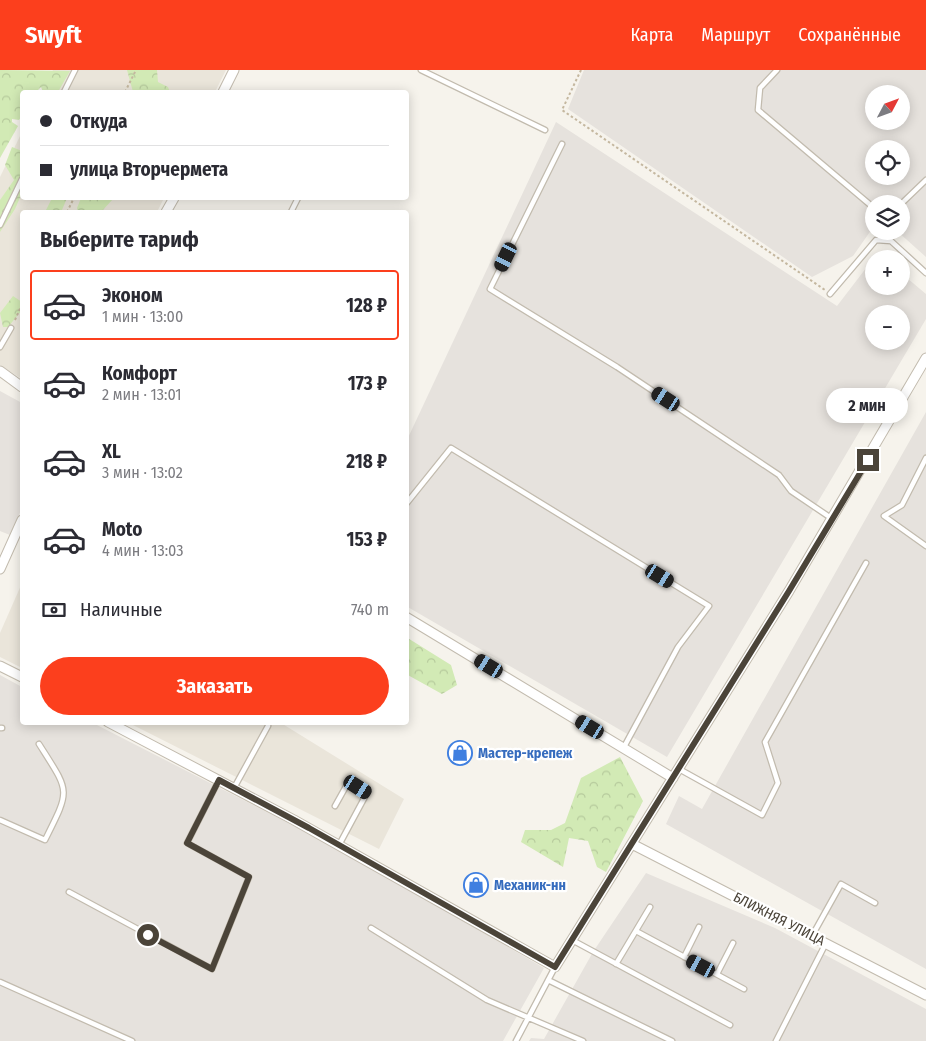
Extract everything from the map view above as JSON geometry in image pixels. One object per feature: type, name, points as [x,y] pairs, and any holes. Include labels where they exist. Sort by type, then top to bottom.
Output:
[{"type":"street","points":[[227,90],[234,70]]},
{"type":"street","points":[[114,725],[339,845],[555,967],[832,518],[926,358]]},
{"type":"street","points":[[0,371],[20,386]]},
{"type":"street","points":[[0,569],[20,533]]},
{"type":"street","points":[[409,619],[673,778]]},
{"type":"street","points":[[0,666],[20,677]]},
{"type":"street","name":"БЛИЖНЯЯ УЛИЦА","points":[[632,844],[926,995]]},
{"type":"lane","points":[[65,90],[75,70]]},
{"type":"lane","points":[[421,70],[545,130]]},
{"type":"lane","points":[[776,70],[760,88],[758,110],[865,200]]},
{"type":"lane","points":[[562,144],[490,289],[617,367],[771,469],[779,475],[791,491],[832,518]]},
{"type":"lane","points":[[910,195],[926,180]]},
{"type":"lane","points":[[0,226],[20,183]]},
{"type":"lane","points":[[830,294],[876,240],[891,241],[926,273]]},
{"type":"lane","points":[[0,347],[11,328]]},
{"type":"lane","points":[[409,500],[451,448],[709,606],[678,647],[624,747]]},
{"type":"lane","points":[[926,458],[902,505],[884,516],[926,546]]},
{"type":"lane","points":[[679,768],[762,815],[778,783],[765,742],[866,563]]},
{"type":"lane","points":[[234,788],[268,726]]},
{"type":"lane","points":[[0,820],[44,840],[56,818],[64,802],[64,783],[38,744]]},
{"type":"lane","points":[[69,892],[212,969],[249,877],[187,843],[219,780]]},
{"type":"lane","points":[[334,806],[349,781],[367,793],[339,845]]},
{"type":"lane","points":[[812,936],[841,884],[875,903]]},
{"type":"lane","points":[[616,964],[650,907]]},
{"type":"lane","points":[[684,957],[699,927]]},
{"type":"lane","points":[[371,928],[488,1000],[529,1016],[583,1041]]},
{"type":"lane","points":[[636,931],[744,989]]},
{"type":"lane","points":[[572,940],[730,1024]]},
{"type":"lane","points":[[776,1041],[826,943]]},
{"type":"lane","points":[[717,974],[733,944]]},
{"type":"lane","points":[[516,1041],[555,967]]},
{"type":"lane","points":[[548,980],[672,1041]]},
{"type":"lane","points":[[0,982],[132,1041]]},
{"type":"path","points":[[126,90],[136,70]]},
{"type":"path","points":[[581,70],[562,110],[830,294]]},
{"type":"path","points":[[11,328],[20,308]]},
{"type":"shaded area","points":[[53,70],[226,70],[216,90],[43,90]]},
{"type":"shaded area","points":[[584,70],[926,70],[926,257],[907,240],[910,240],[910,195],[865,195],[865,239],[853,256],[812,277],[568,109]]},
{"type":"shaded area","points":[[556,122],[837,306],[865,269],[865,295],[910,295],[910,281],[926,294],[926,319],[910,346],[910,305],[865,305],[865,350],[908,350],[667,757],[409,608],[409,436]]},
{"type":"shaded area","points":[[20,136],[20,200],[163,200],[158,210],[20,210],[20,378],[0,365],[0,177]]},
{"type":"shaded area","points":[[0,391],[20,402],[20,512],[10,535],[0,531]]},
{"type":"shaded area","points":[[926,412],[926,969],[666,824],[679,796],[702,809]]},
{"type":"shaded area","points":[[20,588],[20,667],[0,657],[0,633]]},
{"type":"shaded area","points":[[0,675],[20,686],[20,725],[97,725],[343,851],[544,968],[503,1041],[0,1041]]},
{"type":"shaded area","points":[[133,725],[284,725],[404,799],[379,849]]},
{"type":"shaded area","points":[[646,873],[775,928],[926,1009],[926,1041],[529,1041],[531,1038],[544,1039],[593,952]]},
{"type":"green space","points":[[0,70],[70,71],[59,90],[42,90],[41,87],[38,90],[20,90],[20,119],[12,119],[12,122],[18,126],[0,158]]},
{"type":"green space","points":[[127,70],[157,70],[158,82],[168,87],[169,90],[132,90]]},
{"type":"green space","points":[[12,147],[20,150],[20,198],[0,232],[0,200],[14,180],[5,165]]},
{"type":"green space","points":[[51,200],[66,200],[62,210],[46,210]]},
{"type":"green space","points":[[80,200],[112,200],[103,210],[78,210]]},
{"type":"green space","points":[[13,296],[20,301],[20,312],[8,327],[3,327],[0,313]]},
{"type":"green space","points":[[409,639],[451,665],[457,685],[442,694],[409,676]]},
{"type":"green space","points":[[620,757],[643,801],[606,872],[597,867],[588,841],[569,838],[563,867],[521,842],[525,830],[551,830],[565,823],[581,778]]},
{"type":"place","name":"Мастер-крепеж","points":[[460,753]]},
{"type":"place","name":"Механик-нн","points":[[476,885]]},
{"type":"route","points":[[148,935],[212,969],[249,877],[187,843],[219,780],[309,828],[555,967],[789,591],[868,460]]}]
